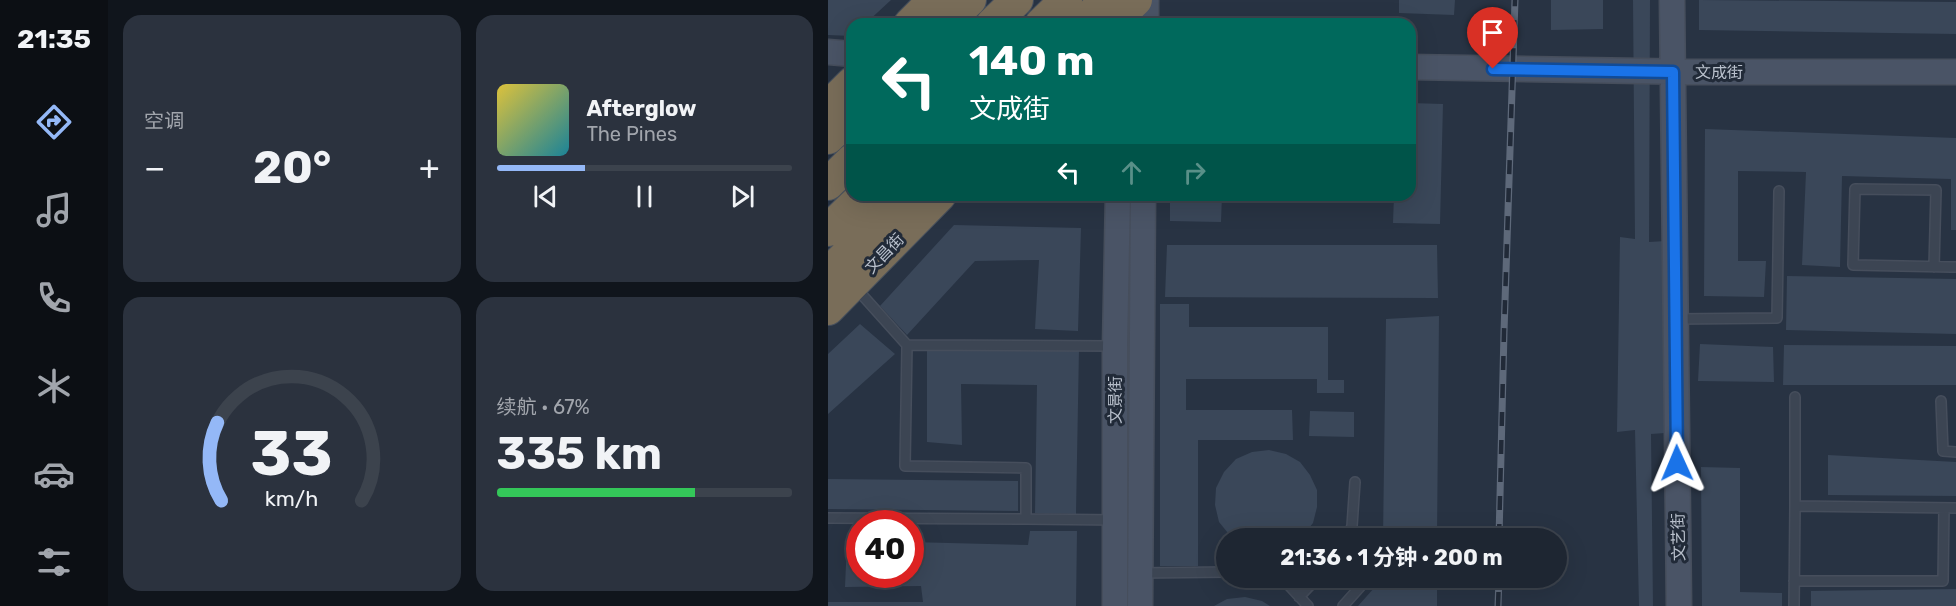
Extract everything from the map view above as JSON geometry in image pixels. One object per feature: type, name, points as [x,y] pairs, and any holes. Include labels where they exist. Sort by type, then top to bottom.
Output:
[{"type":"highway","points":[[916,18],[934,0]]},
{"type":"highway","points":[[951,18],[970,0]]},
{"type":"highway","points":[[998,18],[1017,0]]},
{"type":"highway","points":[[1047,18],[1066,0]]},
{"type":"highway","points":[[1103,18],[1127,11]]},
{"type":"highway","points":[[828,107],[846,89]]},
{"type":"highway","points":[[828,138],[846,121]]},
{"type":"highway","points":[[828,184],[846,166]]},
{"type":"highway","points":[[828,230],[858,201]]},
{"type":"highway","points":[[840,279],[903,201]]},
{"type":"highway","name":"文昌街","points":[[828,309],[840,279],[933,201]]},
{"type":"street","name":"文艺街","points":[[1672,0],[1679,606]]},
{"type":"street","points":[[828,52],[846,54]]},
{"type":"street","name":"文成街","points":[[1416,67],[1673,72],[1956,72]]},
{"type":"street","name":"文景街","points":[[1118,201],[1115,520],[1128,573],[1140,606]]},
{"type":"street","name":"文景街","points":[[1115,606],[1128,573],[1143,201]]},
{"type":"lane","points":[[1934,267],[1936,190],[1855,189],[1853,265],[1934,267],[1956,267]]},
{"type":"lane","points":[[1676,319],[1777,318],[1779,190]]},
{"type":"lane","points":[[840,279],[907,345],[1115,346]]},
{"type":"lane","points":[[907,345],[905,466],[1026,468],[1026,519]]},
{"type":"lane","points":[[1794,606],[1795,398]]},
{"type":"lane","points":[[1941,401],[1943,451],[1956,452]]},
{"type":"lane","points":[[1350,528],[1354,514],[1355,483]]},
{"type":"lane","points":[[1795,506],[1956,508]]},
{"type":"lane","points":[[1794,581],[1943,581],[1944,508]]},
{"type":"lane","points":[[828,518],[1115,520]]},
{"type":"lane","points":[[1128,573],[1216,572]]},
{"type":"lane","points":[[1291,588],[1308,606]]},
{"type":"lane","points":[[1299,597],[1308,588]]},
{"type":"lane","points":[[1343,606],[1359,588]]},
{"type":"building","points":[[828,0],[891,0],[872,18],[846,18],[846,36],[828,35]]},
{"type":"building","points":[[1399,0],[1455,0],[1454,15],[1399,13]]},
{"type":"building","points":[[1551,0],[1603,0],[1603,29],[1551,30]]},
{"type":"building","points":[[1633,0],[1650,0],[1649,242],[1666,241],[1665,433],[1651,434],[1653,606],[1639,606],[1635,430],[1617,432],[1620,237],[1635,239]]},
{"type":"building","points":[[1699,0],[1956,2],[1956,34],[1699,30]]},
{"type":"building","points":[[1416,103],[1443,104],[1440,224],[1393,223],[1394,201],[1416,201]]},
{"type":"building","points":[[1705,129],[1956,138],[1956,230],[1951,230],[1951,179],[1842,176],[1840,267],[1802,265],[1806,172],[1738,171],[1738,261],[1766,261],[1764,297],[1704,296]]},
{"type":"building","points":[[1170,201],[1222,201],[1221,222],[1170,221]]},
{"type":"building","points":[[954,225],[1081,228],[1078,331],[1035,329],[1039,260],[975,261],[907,335],[880,306]]},
{"type":"building","points":[[1167,245],[1437,245],[1438,298],[1165,297]]},
{"type":"building","points":[[1787,276],[1956,279],[1956,334],[1786,330]]},
{"type":"building","points":[[1160,304],[1189,304],[1189,327],[1328,327],[1328,380],[1344,380],[1344,393],[1317,393],[1317,379],[1186,379],[1186,410],[1292,410],[1293,440],[1198,440],[1198,566],[1160,566]]},
{"type":"building","points":[[1439,316],[1437,528],[1383,528],[1386,319]]},
{"type":"building","points":[[860,324],[895,354],[828,414],[828,354]]},
{"type":"building","points":[[1700,344],[1773,347],[1774,382],[1698,381]]},
{"type":"building","points":[[1784,345],[1956,346],[1956,385],[1783,385]]},
{"type":"building","points":[[927,347],[1079,348],[1076,514],[1035,513],[1037,385],[961,384],[962,445],[927,442]]},
{"type":"building","points":[[1310,411],[1354,412],[1354,437],[1309,436]]},
{"type":"building","points":[[1269,450],[1286,454],[1300,462],[1310,475],[1317,490],[1317,507],[1313,523],[1309,528],[1224,528],[1219,522],[1215,505],[1216,488],[1224,472],[1236,459],[1252,452]]},
{"type":"building","points":[[1828,455],[1956,462],[1956,496],[1828,495]]},
{"type":"building","points":[[1701,467],[1740,468],[1740,592],[1782,593],[1782,606],[1702,606]]},
{"type":"building","points":[[828,479],[1018,481],[1018,511],[828,509]]},
{"type":"building","points":[[1030,531],[1077,531],[1076,606],[828,606],[828,602],[923,602],[921,588],[924,588],[924,542],[1028,545]]},
{"type":"building","points":[[1374,588],[1437,588],[1437,606],[1358,606]]},
{"type":"building","points":[[1956,589],[1956,606],[1811,606],[1811,591]]},
{"type":"building","points":[[1245,597],[1262,601],[1270,606],[1214,606],[1227,599]]},
{"type":"railway","points":[[1499,528],[1515,0]]},
{"type":"railway","points":[[1498,606],[1499,588]]},
{"type":"route","points":[[1493,69],[1673,72],[1677,463]]}]
